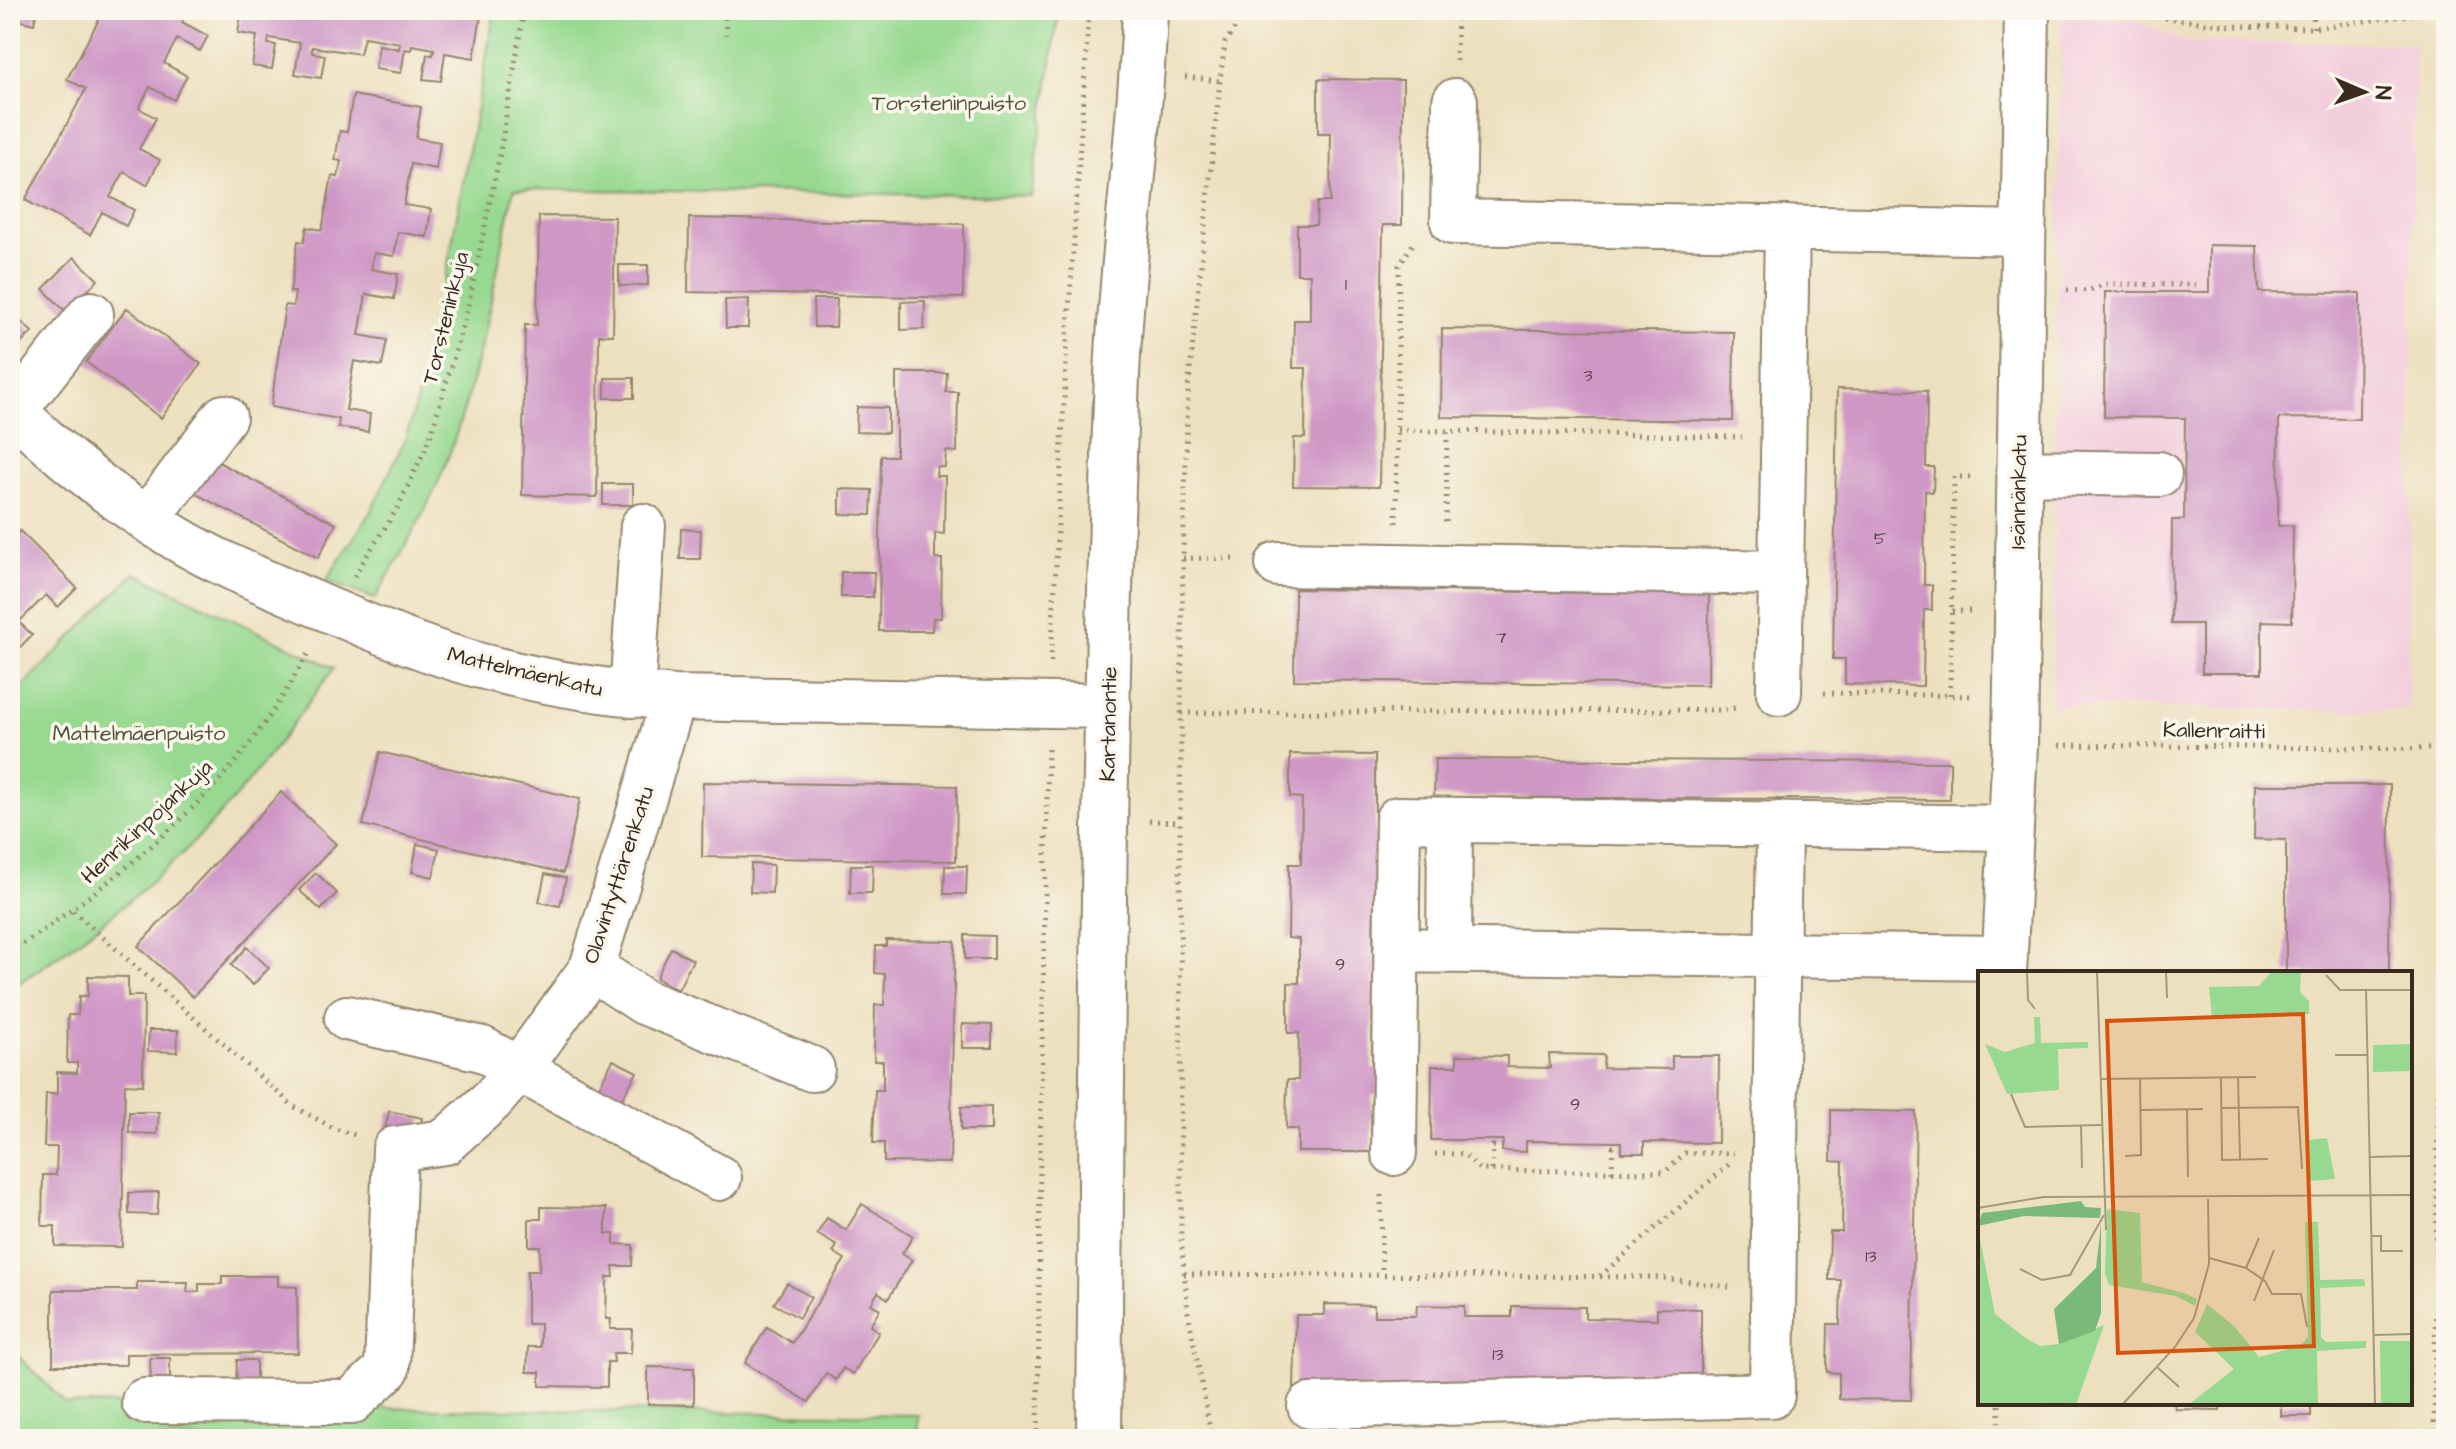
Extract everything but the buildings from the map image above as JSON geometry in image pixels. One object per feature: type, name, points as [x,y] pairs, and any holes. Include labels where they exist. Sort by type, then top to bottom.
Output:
[{"type":"street","name":"Kartanontie","points":[[1099,1439],[1117,372],[1143,73],[1145,10]]},
{"type":"street","name":"Isännänkatu","points":[[2005,966],[2015,745],[2002,475],[2022,289],[2027,10]]},
{"type":"street","points":[[1455,101],[1435,222],[2023,233]]},
{"type":"street","points":[[1779,693],[1787,228]]},
{"type":"street","points":[[12,409],[91,314]]},
{"type":"street","name":"Mattelmäenkatu","points":[[12,409],[80,468],[177,538],[238,570],[332,611],[428,649],[500,671],[653,696],[1109,706]]},
{"type":"street","points":[[148,518],[224,417]]},
{"type":"street","points":[[2002,475],[2159,474]]},
{"type":"street","name":"Olavintyttärenkatu","points":[[395,1149],[445,1142],[492,1100],[519,1069],[592,968],[653,696],[643,526]]},
{"type":"street","points":[[1278,564],[1781,573]]},
{"type":"street","points":[[1394,1153],[1398,819],[2010,828]]},
{"type":"street","points":[[1449,951],[1450,820]]},
{"type":"street","points":[[1310,1406],[1772,1395],[1779,824]]},
{"type":"street","points":[[1396,950],[1778,955],[2005,966]]},
{"type":"street","points":[[592,968],[644,1002],[812,1069]]},
{"type":"street","points":[[347,1018],[482,1049],[719,1178]]},
{"type":"street","points":[[144,1401],[351,1402],[387,1369],[395,1149]]},
{"type":"path","name":"Torsteninkuja","points":[[332,611],[398,507],[429,441],[467,311],[498,164],[524,10]]},
{"type":"path","points":[[725,10],[726,35]]},
{"type":"path","points":[[1212,1439],[1188,1312],[1181,1237],[1183,558],[1188,390],[1220,81],[1225,43],[1247,10]]},
{"type":"path","points":[[2064,10],[2132,14],[2232,26],[2314,28],[2446,10]]},
{"type":"path","points":[[2313,10],[2314,28]]},
{"type":"path","points":[[1395,566],[1399,266],[1417,237],[1435,222]]},
{"type":"path","points":[[2022,289],[2088,291],[2105,284],[2197,285]]},
{"type":"path","points":[[1397,430],[1783,438]]},
{"type":"path","points":[[1445,567],[1447,431]]},
{"type":"path","points":[[2434,1439],[2445,749],[2446,472]]},
{"type":"path","points":[[1950,695],[1954,477],[2002,475]]},
{"type":"path","points":[[1183,558],[1270,560],[1278,564]]},
{"type":"path","name":"Henrikinpojankuja","points":[[10,953],[73,911],[152,844],[223,776],[282,699],[332,611]]},
{"type":"path","points":[[1952,611],[1983,611]]},
{"type":"path","points":[[1181,713],[1725,710],[1756,703],[1779,693],[1983,696]]},
{"type":"path","name":"Kallenraitti","points":[[2015,745],[2445,749]]},
{"type":"path","points":[[73,911],[293,1106],[333,1128],[395,1149]]},
{"type":"path","points":[[1492,1170],[1493,1146],[1503,1146]]},
{"type":"path","points":[[1612,1172],[1613,1147],[1621,1148]]},
{"type":"path","points":[[1382,1274],[1381,1180],[1394,1153],[1464,1154],[1480,1170],[1612,1172],[1665,1172],[1685,1153],[1742,1153],[1600,1277]]},
{"type":"path","points":[[1184,1274],[1654,1277],[1774,1291]]},
{"type":"path","points":[[1999,1405],[1999,1439]]},
{"type":"shaded area","points":[[2061,19],[2133,20],[2187,42],[2415,44],[2408,711],[2052,706]]},
{"type":"green space","name":"Torsteninpuisto","points":[[495,10],[1059,10],[1031,196],[514,189],[494,289],[461,420],[443,471],[425,509],[375,599],[326,581],[371,511],[405,440],[427,364],[444,286]]},
{"type":"green space","name":"Mattelmäenpuisto","points":[[135,573],[334,668],[254,774],[177,859],[124,906],[10,989],[10,699]]},
{"type":"green space","points":[[10,1348],[66,1404],[918,1415],[917,1439],[10,1439]]}]
